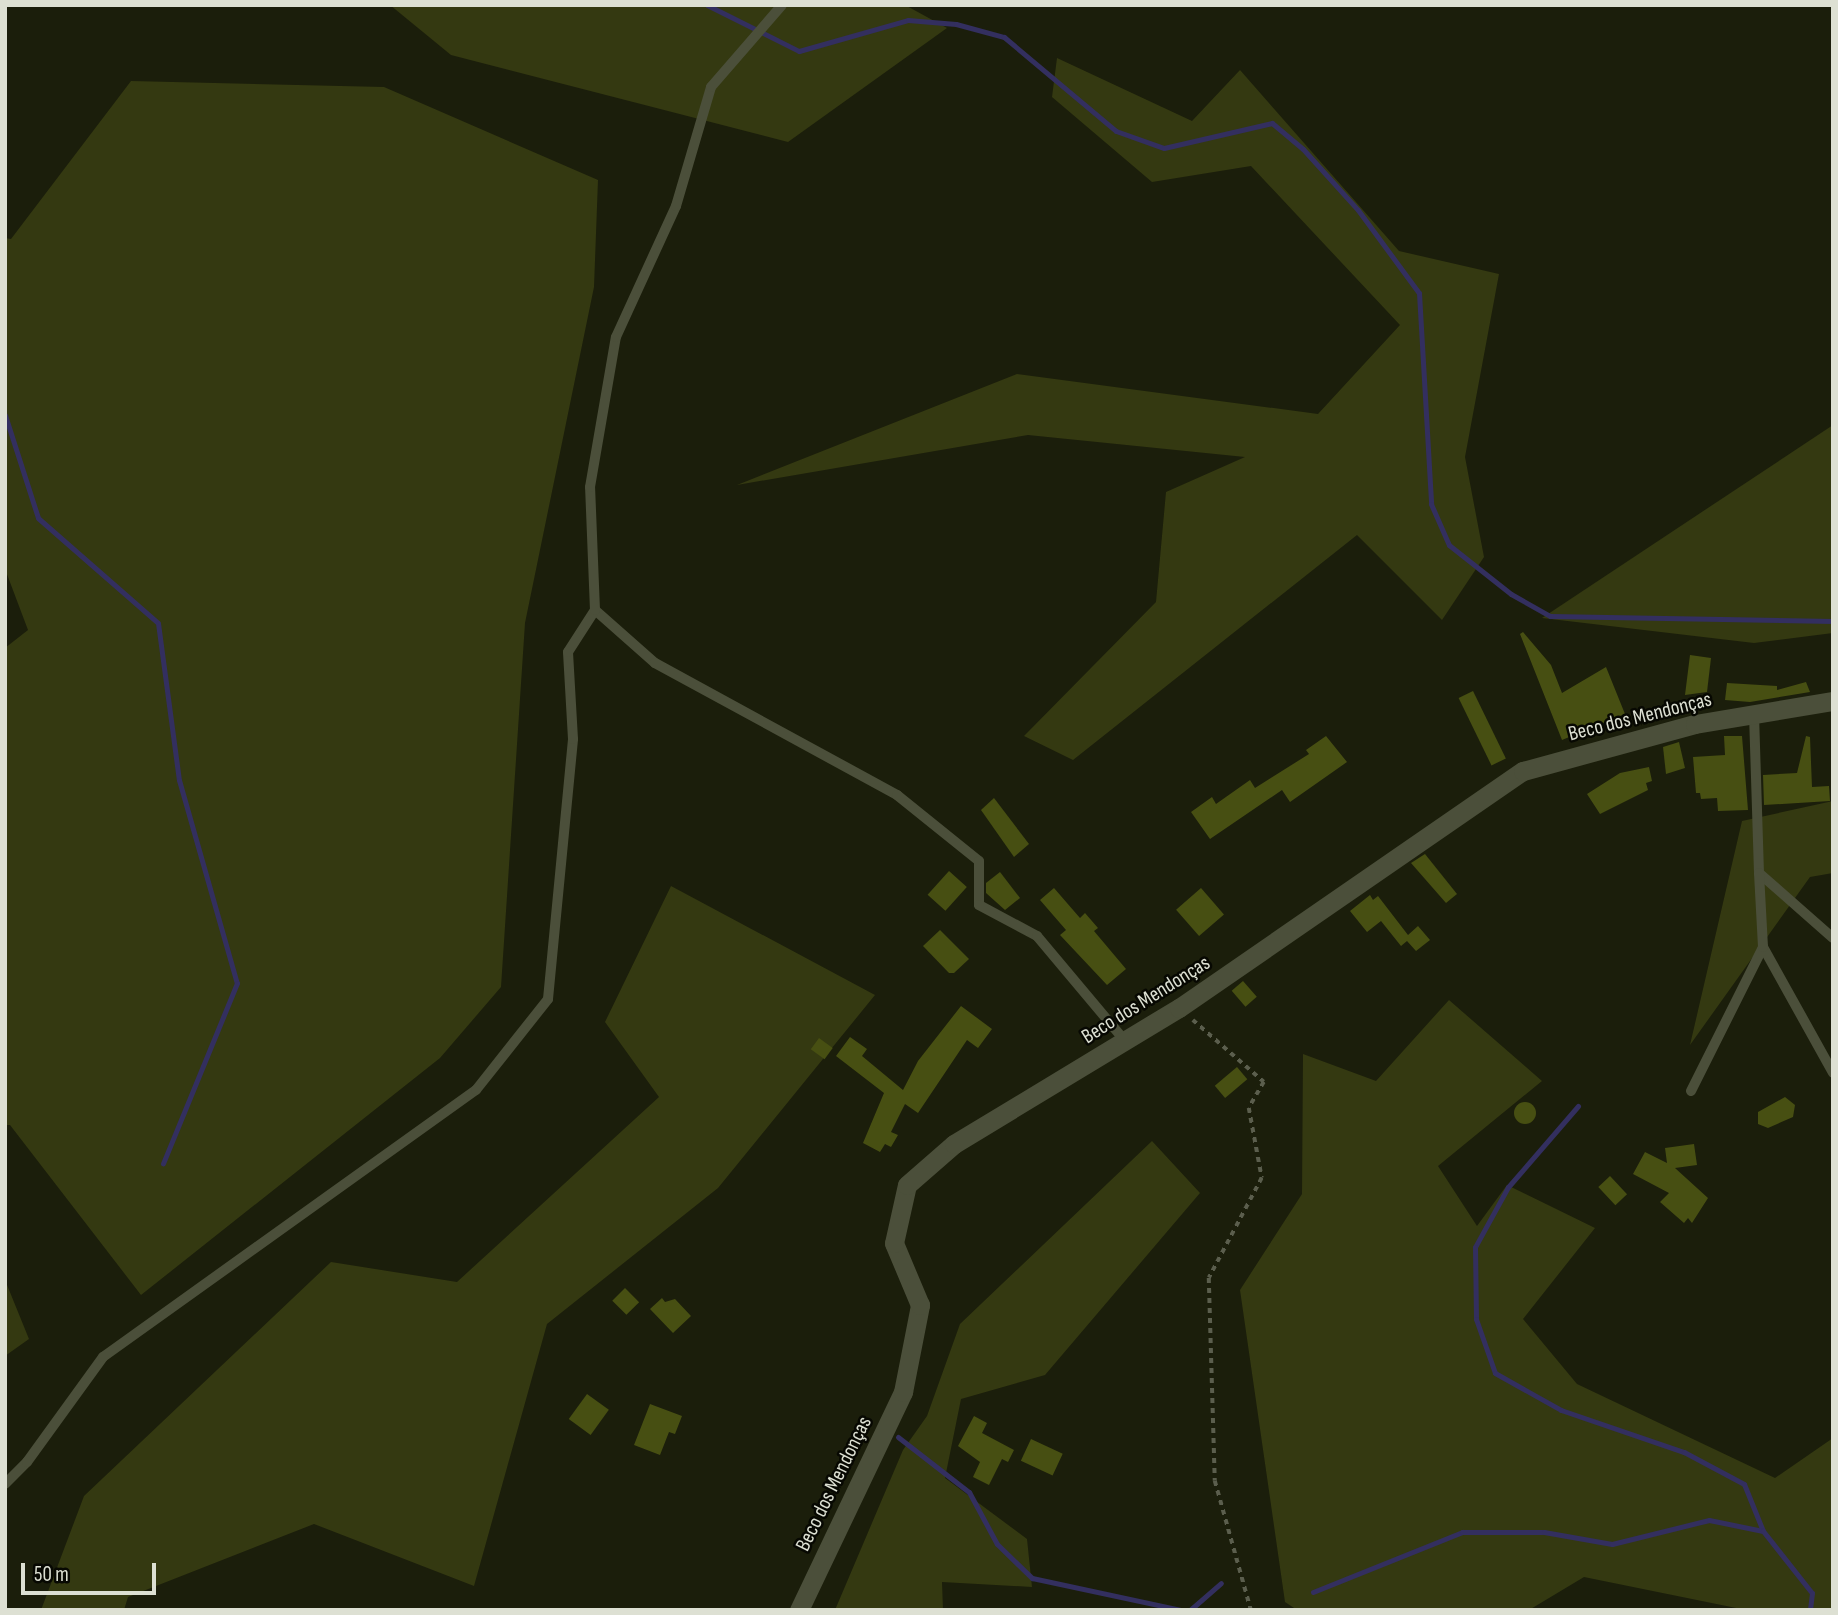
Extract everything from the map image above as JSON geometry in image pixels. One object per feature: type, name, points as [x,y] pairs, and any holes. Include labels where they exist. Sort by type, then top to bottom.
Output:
[{"type":"street","name":"Beco dos Mendonças","points":[[799,1610],[903,1392],[920,1305],[894,1243],[907,1185],[954,1144],[1180,1008],[1523,771],[1695,724],[1833,701]]},
{"type":"lane","points":[[5,1484],[27,1462],[103,1357],[476,1090],[548,999],[573,739],[568,652],[595,610],[590,487],[616,337],[676,206],[710,87],[782,5]]},
{"type":"lane","points":[[595,610],[655,663],[897,794],[979,860],[979,905],[1037,936],[1125,1041]]},
{"type":"lane","points":[[1754,714],[1763,947],[1833,1073]]},
{"type":"lane","points":[[1759,873],[1833,938]]},
{"type":"lane","points":[[1691,1091],[1763,947]]},
{"type":"path","points":[[1180,1008],[1264,1082],[1249,1108],[1262,1178],[1209,1278],[1215,1481],[1251,1610]]},
{"type":"green space","points":[[390,5],[905,5],[947,28],[788,142],[451,55]]},
{"type":"green space","points":[[1057,58],[1192,121],[1240,70],[1399,251],[1499,274],[1465,457],[1484,557],[1442,620],[1357,535],[1073,760],[1024,736],[1156,602],[1166,492],[1245,457],[1028,435],[737,485],[1017,374],[1318,414],[1400,325],[1251,166],[1152,182],[1052,97]]},
{"type":"green space","points":[[131,81],[384,87],[598,180],[594,287],[525,623],[501,987],[440,1058],[141,1295],[10,1125],[5,1125],[5,648],[28,630],[5,569],[5,238],[11,239]]},
{"type":"green space","points":[[1833,425],[1833,633],[1754,643],[1542,618]]},
{"type":"green space","points":[[1833,801],[1833,873],[1810,877],[1690,1045],[1742,821]]},
{"type":"green space","points":[[671,886],[875,995],[718,1188],[547,1324],[474,1586],[314,1524],[128,1597],[124,1610],[41,1610],[84,1496],[331,1262],[457,1282],[659,1097],[605,1022]]},
{"type":"green space","points":[[1449,1000],[1542,1081],[1438,1166],[1477,1226],[1507,1185],[1595,1228],[1523,1319],[1577,1384],[1775,1478],[1833,1438],[1833,1610],[1746,1610],[1584,1577],[1529,1610],[1297,1610],[1285,1602],[1240,1290],[1302,1194],[1303,1054],[1376,1081]]},
{"type":"green space","points":[[1152,1141],[1200,1193],[1045,1375],[961,1399],[945,1478],[1027,1539],[1032,1587],[942,1582],[943,1610],[835,1610],[903,1450],[927,1416],[960,1324]]},
{"type":"green space","points":[[5,1280],[29,1339],[5,1356]]},
{"type":"building","points":[[1523,632],[1551,665],[1562,693],[1606,667],[1625,714],[1562,740],[1520,634]]},
{"type":"building","points":[[1690,655],[1711,658],[1707,692],[1685,695]]},
{"type":"building","points":[[1806,682],[1810,692],[1750,702],[1725,700],[1727,683],[1777,686],[1777,690]]},
{"type":"building","points":[[1473,691],[1506,758],[1491,765],[1459,698]]},
{"type":"building","points":[[1326,736],[1347,762],[1290,802],[1282,790],[1210,839],[1191,812],[1212,797],[1216,804],[1250,780],[1255,788],[1309,754],[1306,750]]},
{"type":"building","points":[[1724,736],[1742,736],[1748,810],[1718,811],[1717,798],[1701,799],[1700,793],[1696,793],[1693,757],[1725,755]]},
{"type":"building","points":[[1806,736],[1810,737],[1812,787],[1829,786],[1830,801],[1764,805],[1763,775],[1797,773]]},
{"type":"building","points":[[1679,742],[1685,768],[1666,774],[1663,747]]},
{"type":"building","points":[[1649,767],[1652,781],[1646,783],[1648,790],[1600,814],[1587,794],[1620,773]]},
{"type":"building","points":[[994,798],[1029,844],[1014,857],[981,810]]},
{"type":"building","points":[[1425,854],[1457,894],[1446,903],[1411,863]]},
{"type":"building","points":[[949,871],[967,887],[945,911],[928,895]]},
{"type":"building","points":[[1000,872],[1020,898],[1005,910],[986,893],[986,883]]},
{"type":"building","points":[[1054,888],[1080,918],[1085,913],[1098,928],[1094,931],[1126,969],[1107,985],[1060,935],[1066,930],[1040,900]]},
{"type":"building","points":[[1201,888],[1224,914],[1199,936],[1176,910]]},
{"type":"building","points":[[1370,895],[1373,900],[1378,896],[1408,935],[1418,926],[1430,940],[1416,951],[1407,941],[1401,946],[1381,921],[1367,932],[1350,911]]},
{"type":"building","points":[[940,930],[969,959],[954,973],[949,973],[923,946]]},
{"type":"building","points":[[1243,981],[1257,997],[1245,1007],[1232,991]]},
{"type":"building","points":[[961,1006],[992,1029],[978,1048],[967,1040],[918,1113],[905,1104],[891,1132],[898,1135],[891,1147],[885,1144],[880,1152],[863,1143],[884,1093],[836,1056],[850,1037],[867,1049],[862,1056],[903,1090],[918,1061]]},
{"type":"building","points":[[819,1038],[833,1048],[825,1059],[811,1049]]},
{"type":"building","points":[[1237,1067],[1247,1079],[1225,1098],[1215,1086]]},
{"type":"building","points":[[1785,1097],[1795,1105],[1793,1117],[1768,1128],[1758,1124],[1758,1112]]},
{"type":"building","points":[[1525,1102],[1533,1105],[1536,1113],[1533,1121],[1525,1124],[1517,1121],[1514,1113],[1517,1105]]},
{"type":"building","points":[[1694,1144],[1697,1165],[1675,1168],[1708,1198],[1692,1223],[1688,1218],[1684,1223],[1660,1202],[1669,1193],[1633,1174],[1645,1152],[1667,1163],[1665,1148]]},
{"type":"building","points":[[1610,1176],[1627,1194],[1615,1205],[1598,1187]]},
{"type":"building","points":[[625,1288],[639,1302],[626,1315],[612,1301]]},
{"type":"building","points":[[662,1298],[665,1302],[675,1299],[691,1316],[673,1333],[650,1309]]},
{"type":"building","points":[[587,1394],[609,1410],[591,1435],[569,1419]]},
{"type":"building","points":[[650,1404],[682,1416],[675,1434],[669,1432],[660,1455],[634,1445]]},
{"type":"building","points":[[974,1416],[987,1423],[982,1433],[1014,1450],[1008,1462],[1002,1459],[989,1485],[973,1477],[980,1462],[958,1446]]},
{"type":"building","points":[[1031,1439],[1063,1454],[1053,1476],[1021,1461]]},
{"type":"waterway","points":[[707,5],[799,51],[908,20],[956,24],[1004,37],[1116,131],[1164,148],[1272,123],[1303,149],[1358,210],[1419,293],[1431,504],[1449,545],[1511,594],[1550,616],[1833,621]]},
{"type":"waterway","points":[[5,415],[38,518],[158,623],[179,780],[237,983],[163,1163]]},
{"type":"waterway","points":[[1578,1106],[1508,1187],[1475,1247],[1476,1319],[1495,1373],[1561,1410],[1684,1452],[1744,1484],[1763,1531]]},
{"type":"waterway","points":[[898,1437],[969,1492],[997,1544],[1032,1578],[1181,1610]]},
{"type":"waterway","points":[[1313,1592],[1462,1532],[1544,1532],[1612,1544],[1709,1520],[1763,1531],[1812,1593],[1810,1610]]},
{"type":"waterway","points":[[1190,1610],[1221,1583]]}]
